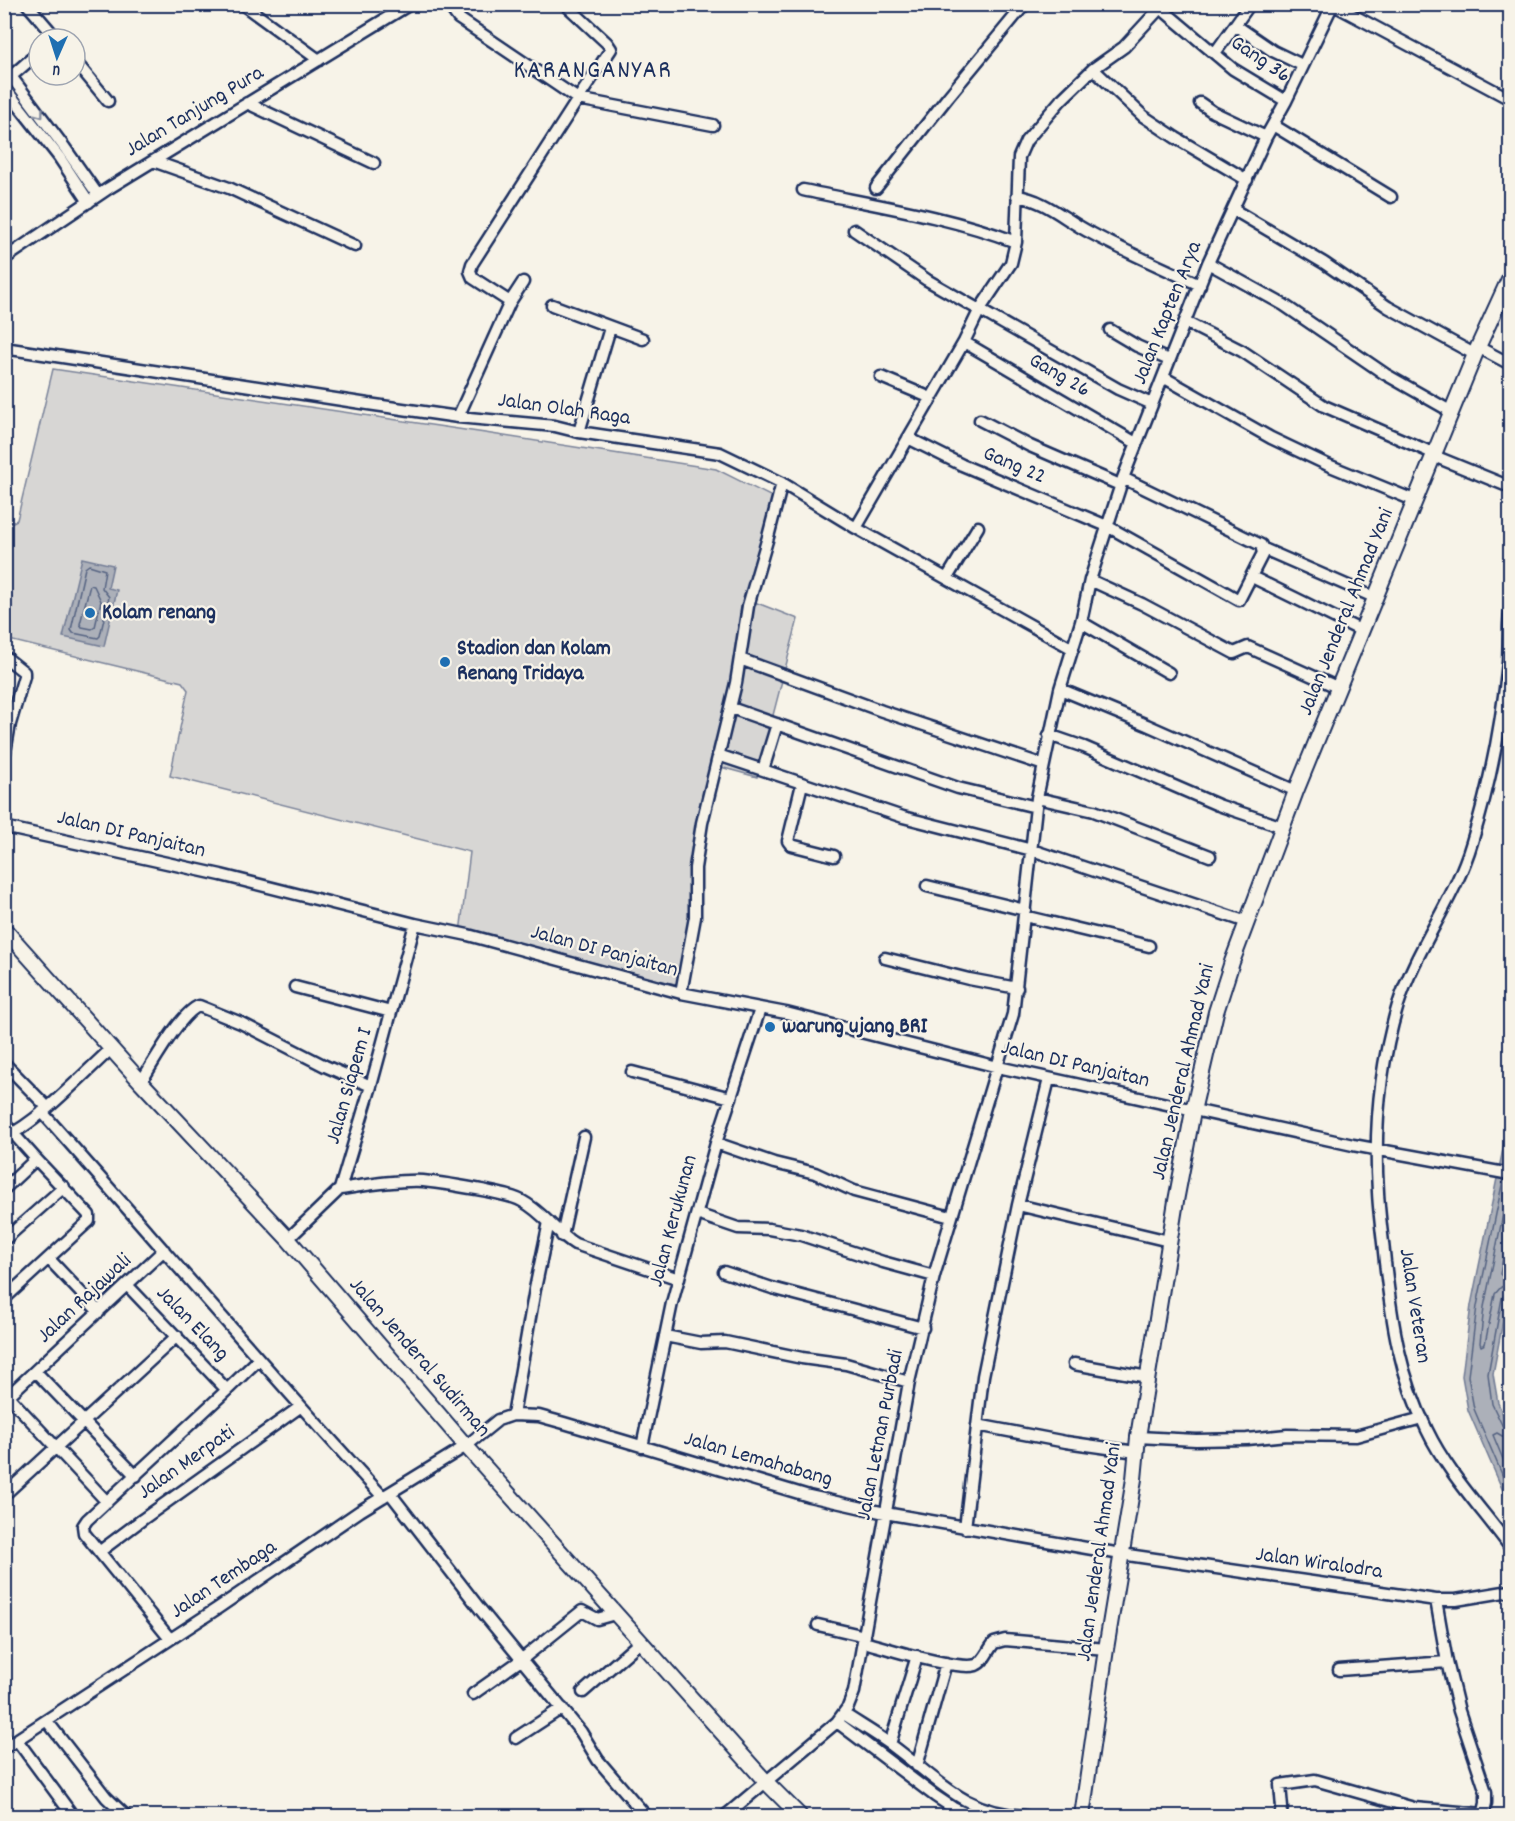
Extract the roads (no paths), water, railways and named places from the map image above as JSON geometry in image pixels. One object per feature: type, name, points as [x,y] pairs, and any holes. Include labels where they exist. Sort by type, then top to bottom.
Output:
[{"type":"main road","name":"Jalan Jenderal Ahmad Yani","points":[[1082,1816],[1169,1241],[1193,1111],[1216,1012],[1232,962],[1296,791],[1476,351],[1510,277]]},
{"type":"main road","name":"Jalan Jenderal Sudirman","points":[[4,929],[141,1082],[288,1239],[466,1446],[615,1614],[767,1783],[800,1816]]},
{"type":"street","points":[[27,4],[46,27]]},
{"type":"street","points":[[242,4],[319,60]]},
{"type":"street","name":"Jalan Tanjung Pura","points":[[4,259],[153,161],[410,4]]},
{"type":"street","points":[[448,4],[458,18],[578,99],[713,125]]},
{"type":"street","points":[[510,302],[473,278],[470,271],[472,264],[610,52],[610,46],[565,4]]},
{"type":"street","points":[[876,188],[1025,4]]},
{"type":"street","points":[[1215,53],[1250,4]]},
{"type":"street","points":[[1333,5],[1510,99]]},
{"type":"street","name":"Jalan Kapten Arya","points":[[1032,850],[1036,802],[1060,689],[1081,622],[1090,580],[1121,481],[1208,263],[1266,137],[1333,5]]},
{"type":"street","points":[[856,528],[964,342],[980,309],[1011,263],[1016,242],[1019,154],[1026,141],[1061,100],[1093,69],[1124,47],[1158,6]]},
{"type":"street","name":"Gang 36","points":[[1158,6],[1233,69],[1286,101]]},
{"type":"street","points":[[1235,25],[1273,51],[1302,65]]},
{"type":"street","points":[[27,61],[6,78],[94,199]]},
{"type":"street","points":[[1093,69],[1143,116],[1247,180]]},
{"type":"street","points":[[87,76],[108,101]]},
{"type":"street","points":[[247,103],[374,163]]},
{"type":"street","points":[[1200,103],[1213,112],[1266,137]]},
{"type":"street","points":[[1273,125],[1391,197]]},
{"type":"street","points":[[153,161],[229,188],[355,246]]},
{"type":"street","points":[[803,190],[933,219],[1016,242]]},
{"type":"street","points":[[1017,196],[1039,201],[1072,224],[1200,285]]},
{"type":"street","points":[[1234,210],[1324,263],[1388,307],[1476,351],[1510,364]]},
{"type":"street","points":[[854,230],[927,280],[1118,389],[1152,404]]},
{"type":"street","points":[[1208,263],[1284,305],[1385,374],[1452,412]]},
{"type":"street","points":[[458,417],[510,302],[523,282]]},
{"type":"street","points":[[552,305],[643,339]]},
{"type":"street","points":[[1185,322],[1242,351],[1324,406],[1510,488]]},
{"type":"street","points":[[579,432],[610,328]]},
{"type":"street","points":[[1110,330],[1137,346],[1169,360]]},
{"type":"street","name":"Gang 26","points":[[964,342],[1136,443]]},
{"type":"street","name":"Jalan Olah Raga","points":[[4,348],[458,417],[555,426],[579,432],[720,453],[782,483],[856,528],[1073,649]]},
{"type":"street","points":[[881,377],[931,398]]},
{"type":"street","points":[[1163,378],[1270,438],[1328,465],[1416,501]]},
{"type":"street","points":[[980,420],[1030,446],[1121,481],[1225,526],[1261,545],[1263,549],[1376,598]]},
{"type":"street","name":"Gang 22","points":[[908,438],[962,465],[1107,526],[1239,600],[1251,578]]},
{"type":"street","points":[[681,993],[695,917],[695,868],[698,850],[718,755],[731,708],[748,606],[782,483]]},
{"type":"street","points":[[947,578],[978,527]]},
{"type":"street","points":[[1263,549],[1251,578],[1362,631]]},
{"type":"street","points":[[1090,580],[1142,604],[1234,653],[1248,646],[1339,688]]},
{"type":"street","name":"Jalan Veteran","points":[[1510,612],[1506,674],[1488,781],[1472,844],[1399,1003],[1388,1040],[1383,1070],[1377,1150],[1378,1192],[1392,1326],[1404,1375],[1438,1451],[1510,1547]]},
{"type":"street","points":[[1081,622],[1169,673]]},
{"type":"street","points":[[4,656],[24,672],[10,724],[4,758]]},
{"type":"street","points":[[740,658],[882,711],[1044,765]]},
{"type":"street","points":[[1060,689],[1147,724],[1296,791]]},
{"type":"street","points":[[731,708],[958,788],[1094,811],[1210,856]]},
{"type":"street","points":[[763,770],[777,724]]},
{"type":"street","points":[[1049,735],[1084,747],[1218,805],[1283,827]]},
{"type":"street","points":[[718,755],[903,817],[1032,850],[1247,922]]},
{"type":"street","points":[[802,784],[788,841],[791,845],[834,856]]},
{"type":"street","name":"Jalan DI Panjaitan","points":[[4,827],[221,875],[415,924],[468,935],[681,993],[786,1013],[1050,1079],[1377,1150],[1510,1174]]},
{"type":"street","name":"Jalan Letnan Purbadi","points":[[725,1816],[767,1783],[841,1718],[854,1692],[909,1382],[934,1276],[1013,1014],[1032,850]]},
{"type":"street","points":[[927,886],[1149,946]]},
{"type":"street","name":"Jalan Siapem I","points":[[288,1239],[340,1189],[415,924]]},
{"type":"street","points":[[885,958],[969,979],[1017,988]]},
{"type":"street","points":[[295,987],[391,1012]]},
{"type":"street","points":[[141,1082],[174,1031],[195,1006],[199,1006],[241,1023],[325,1066],[371,1086]]},
{"type":"street","name":"Jalan Kerukunan","points":[[642,1447],[679,1279],[716,1143],[760,1009]]},
{"type":"street","points":[[9,1136],[44,1110],[111,1049]]},
{"type":"street","points":[[4,1063],[300,1407],[387,1495],[581,1732],[598,1760],[646,1816]]},
{"type":"street","points":[[632,1072],[731,1098]]},
{"type":"street","points":[[965,1528],[983,1377],[1018,1205],[1050,1079]]},
{"type":"street","points":[[4,1123],[9,1136],[36,1159],[89,1215],[89,1221],[4,1299]]},
{"type":"street","points":[[562,1236],[584,1137]]},
{"type":"street","points":[[716,1143],[774,1163],[821,1175],[854,1191],[951,1217]]},
{"type":"street","points":[[4,1188],[36,1159]]},
{"type":"street","points":[[340,1189],[423,1181],[476,1189],[521,1200],[545,1217],[562,1236],[585,1248],[679,1279]]},
{"type":"street","points":[[4,1240],[64,1187]]},
{"type":"street","points":[[1018,1205],[1169,1241]]},
{"type":"street","points":[[697,1214],[738,1228],[769,1229],[801,1235],[934,1276]]},
{"type":"street","points":[[466,1446],[498,1420],[513,1415],[549,1222]]},
{"type":"street","name":"Jalan Rajawali","points":[[6,1398],[164,1250]]},
{"type":"street","points":[[49,1259],[99,1312]]},
{"type":"street","points":[[724,1272],[772,1288],[923,1328]]},
{"type":"street","name":"Jalan Elang","points":[[128,1286],[227,1390]]},
{"type":"street","points":[[4,1495],[177,1336]]},
{"type":"street","points":[[665,1336],[701,1343],[725,1342],[802,1358],[846,1364],[909,1382]]},
{"type":"street","points":[[170,1639],[84,1533],[83,1526],[258,1359]]},
{"type":"street","points":[[1074,1364],[1148,1377]]},
{"type":"street","points":[[36,1371],[136,1476]]},
{"type":"street","points":[[6,1398],[58,1447],[107,1502]]},
{"type":"street","name":"Jalan Merpati","points":[[99,1552],[300,1407]]},
{"type":"street","name":"Jalan Lemahabang","points":[[513,1415],[539,1416],[809,1496],[965,1528],[1121,1554]]},
{"type":"street","points":[[1138,1437],[1196,1440],[1287,1435],[1356,1436],[1422,1418]]},
{"type":"street","points":[[977,1425],[1066,1442],[1136,1452]]},
{"type":"street","name":"Jalan Tembaga","points":[[4,1748],[387,1495],[466,1446]]},
{"type":"street","name":"Jalan Wiralodra","points":[[1121,1554],[1436,1600],[1456,1600],[1510,1591]]},
{"type":"street","points":[[1280,1816],[1282,1809],[1280,1785],[1315,1780],[1414,1808],[1483,1815],[1486,1792],[1464,1729],[1447,1662],[1436,1600]]},
{"type":"street","points":[[473,1694],[521,1660],[582,1611],[597,1619],[615,1614]]},
{"type":"street","points":[[818,1624],[917,1656],[973,1666],[978,1664],[993,1643],[1005,1640],[1106,1649]]},
{"type":"street","points":[[583,1692],[641,1641]]},
{"type":"street","points":[[890,1744],[917,1656]]},
{"type":"street","points":[[1339,1670],[1447,1662]]},
{"type":"street","points":[[917,1766],[946,1663]]},
{"type":"street","points":[[516,1738],[561,1708]]},
{"type":"street","points":[[841,1718],[890,1744],[948,1790],[976,1807],[997,1813],[1025,1816]]},
{"type":"street","points":[[841,1718],[935,1796],[971,1816]]},
{"type":"street","points":[[46,1721],[97,1786],[126,1816]]},
{"type":"street","points":[[17,1740],[73,1816]]},
{"type":"water","name":"Kolam renang","points":[[82,558],[113,565],[108,588],[117,590],[104,646],[63,637]]},
{"type":"water","points":[[1510,1115],[1510,1284],[1493,1374],[1498,1403],[1510,1430],[1510,1507],[1468,1410],[1462,1376],[1471,1305]]},
{"type":"place","name":"Kolam renang","points":[[90,613]]},
{"type":"place","name":"Stadion dan Kolam Renang Tridaya","points":[[445,662]]},
{"type":"place","name":"warung ujang BRI","points":[[770,1027]]},
{"type":"district","name":"KARANGANYAR","points":[[593,71]]}]
